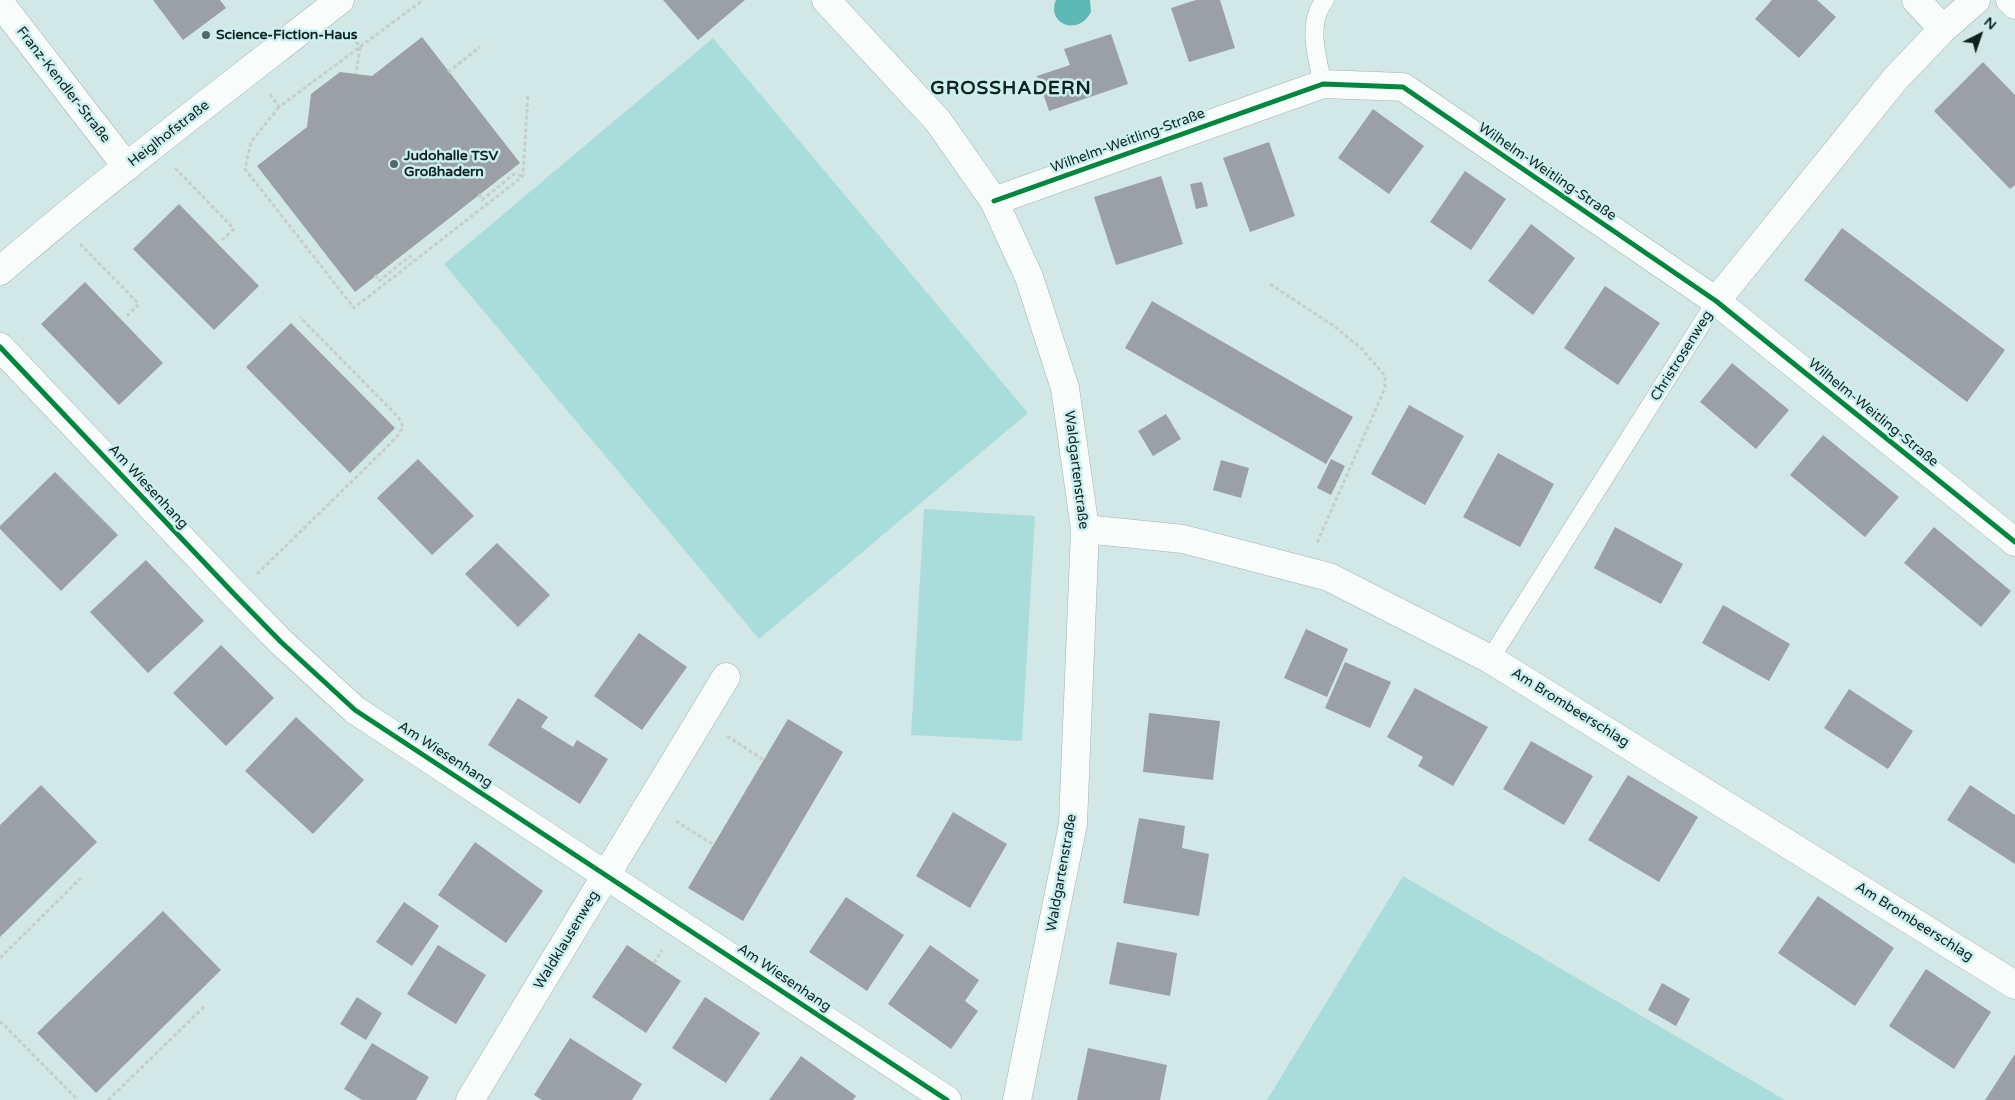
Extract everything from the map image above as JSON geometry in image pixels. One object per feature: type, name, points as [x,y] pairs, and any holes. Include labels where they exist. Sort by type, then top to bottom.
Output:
[{"type":"street","name":"Heiglhofstraße","points":[[0,271],[127,167],[340,0]]},
{"type":"street","name":"Waldgartenstraße","points":[[826,0],[938,121],[994,201],[1029,277],[1065,388],[1085,529],[1073,824],[1017,1100]]},
{"type":"street","points":[[1916,0],[1943,30]]},
{"type":"street","name":"Christrosenweg","points":[[1716,302],[1896,78],[1943,30],[1976,0]]},
{"type":"street","points":[[2010,0],[2015,5]]},
{"type":"street","name":"Franz-Kendler-Straße","points":[[0,3],[127,167]]},
{"type":"street","name":"Wilhelm-Weitling-Straße","points":[[994,201],[1323,84],[1403,87],[1716,302],[2015,542]]},
{"type":"street","name":"Am Wiesenhang","points":[[0,347],[235,595],[281,642],[355,710],[607,874],[947,1100]]},
{"type":"street","name":"Am Brombeerschlag","points":[[1085,529],[1182,539],[1328,577],[1490,659],[2015,985]]},
{"type":"street","name":"Waldklausenweg","points":[[470,1100],[726,676]]},
{"type":"lane","points":[[1323,84],[1313,39],[1320,6],[1325,0]]},
{"type":"lane","name":"Christrosenweg","points":[[1490,659],[1716,302]]},
{"type":"path","points":[[423,0],[279,108],[250,142],[246,169],[354,308],[523,176],[528,94]]},
{"type":"path","points":[[356,74],[360,47]]},
{"type":"path","points":[[448,72],[480,47]]},
{"type":"path","points":[[252,69],[279,108]]},
{"type":"path","points":[[154,146],[234,229],[222,240]]},
{"type":"path","points":[[479,194],[482,200],[514,174],[523,176]]},
{"type":"path","points":[[58,222],[139,304],[127,316]]},
{"type":"path","points":[[376,276],[379,281],[410,256],[414,262]]},
{"type":"path","points":[[1270,284],[1334,326],[1362,349],[1385,376],[1385,388],[1305,571]]},
{"type":"path","points":[[235,595],[388,446],[403,427],[399,418],[300,316]]},
{"type":"path","points":[[700,720],[764,760]]},
{"type":"path","points":[[649,804],[714,845]]},
{"type":"path","points":[[0,958],[81,878]]},
{"type":"path","points":[[108,1100],[205,1006]]},
{"type":"path","points":[[0,1020],[78,1100]]},
{"type":"shaded area","points":[[1056,0],[1090,0],[1091,12],[1079,24],[1072,26],[1065,24],[1055,16]]},
{"type":"shaded area","points":[[713,38],[1028,413],[759,639],[444,264]]},
{"type":"shaded area","points":[[924,509],[1035,516],[1022,741],[911,735]]},
{"type":"shaded area","points":[[1403,876],[1785,1100],[1267,1100]]},
{"type":"building","points":[[153,0],[220,0],[226,8],[183,40]]},
{"type":"building","points":[[663,0],[745,0],[698,40]]},
{"type":"building","points":[[1196,0],[1220,0],[1235,48],[1189,62],[1171,8]]},
{"type":"building","points":[[1772,0],[1817,0],[1836,17],[1799,58],[1755,19]]},
{"type":"building","points":[[1111,34],[1128,84],[1049,111],[1037,76],[1070,65],[1064,49]]},
{"type":"building","points":[[422,37],[520,163],[355,292],[257,166],[307,127],[311,94],[340,72],[372,76]]},
{"type":"building","points":[[1983,62],[2015,95],[2015,185],[2010,189],[1934,111]]},
{"type":"building","points":[[1373,109],[1424,146],[1389,194],[1338,158]]},
{"type":"building","points":[[1269,142],[1295,216],[1250,232],[1223,158]]},
{"type":"building","points":[[1465,171],[1506,199],[1471,250],[1430,222]]},
{"type":"building","points":[[1161,176],[1183,244],[1116,265],[1094,197]]},
{"type":"building","points":[[1202,182],[1208,206],[1196,209],[1190,184]]},
{"type":"building","points":[[179,204],[259,286],[214,330],[133,249]]},
{"type":"building","points":[[1531,224],[1575,258],[1533,315],[1488,281]]},
{"type":"building","points":[[1842,228],[2005,350],[1967,402],[1804,280]]},
{"type":"building","points":[[85,282],[163,363],[119,405],[41,324]]},
{"type":"building","points":[[1605,286],[1660,323],[1618,385],[1564,348]]},
{"type":"building","points":[[1152,301],[1353,417],[1326,464],[1125,348]]},
{"type":"building","points":[[291,323],[395,428],[350,473],[246,367]]},
{"type":"building","points":[[1732,363],[1789,410],[1756,449],[1700,402]]},
{"type":"building","points":[[1409,405],[1464,436],[1425,505],[1371,474]]},
{"type":"building","points":[[1166,414],[1181,439],[1153,456],[1138,431]]},
{"type":"building","points":[[1823,435],[1899,497],[1865,537],[1790,475]]},
{"type":"building","points":[[1498,453],[1554,484],[1520,547],[1463,517]]},
{"type":"building","points":[[418,459],[474,516],[432,555],[377,498]]},
{"type":"building","points":[[1331,459],[1345,466],[1331,495],[1317,488]]},
{"type":"building","points":[[1221,460],[1249,468],[1241,498],[1213,490]]},
{"type":"building","points":[[55,472],[118,535],[61,591],[0,529],[0,526]]},
{"type":"building","points":[[1615,527],[1683,564],[1661,604],[1594,568]]},
{"type":"building","points":[[1934,527],[2011,591],[1981,627],[1904,563]]},
{"type":"building","points":[[497,543],[550,595],[518,627],[465,574]]},
{"type":"building","points":[[146,560],[204,621],[148,673],[90,612]]},
{"type":"building","points":[[1723,605],[1790,644],[1769,681],[1702,643]]},
{"type":"building","points":[[1306,629],[1348,649],[1327,697],[1284,678]]},
{"type":"building","points":[[639,633],[687,667],[642,730],[594,696]]},
{"type":"building","points":[[221,645],[274,698],[226,746],[173,693]]},
{"type":"building","points":[[1345,662],[1391,682],[1370,728],[1325,708]]},
{"type":"building","points":[[1415,688],[1488,727],[1453,786],[1418,766],[1423,757],[1387,737]]},
{"type":"building","points":[[1849,689],[1913,731],[1888,769],[1824,728]]},
{"type":"building","points":[[518,698],[548,717],[541,727],[573,747],[577,740],[608,759],[580,804],[488,745]]},
{"type":"building","points":[[1149,713],[1220,721],[1213,780],[1143,772]]},
{"type":"building","points":[[296,717],[364,780],[313,834],[245,771]]},
{"type":"building","points":[[788,719],[843,752],[743,921],[688,888]]},
{"type":"building","points":[[1531,741],[1593,776],[1564,825],[1503,789]]},
{"type":"building","points":[[1628,775],[1698,817],[1659,882],[1588,840]]},
{"type":"building","points":[[41,785],[97,842],[0,937],[0,825]]},
{"type":"building","points":[[1970,785],[2015,815],[2015,864],[1947,820]]},
{"type":"building","points":[[953,812],[1007,844],[970,908],[916,876]]},
{"type":"building","points":[[1139,818],[1185,826],[1182,848],[1209,854],[1199,916],[1123,903]]},
{"type":"building","points":[[475,842],[543,891],[506,943],[438,895]]},
{"type":"building","points":[[1818,896],[1894,948],[1855,1006],[1778,953]]},
{"type":"building","points":[[846,897],[904,935],[867,991],[809,952]]},
{"type":"building","points":[[404,902],[439,926],[412,966],[376,942]]},
{"type":"building","points":[[163,911],[221,970],[96,1093],[37,1033]]},
{"type":"building","points":[[1117,942],[1177,953],[1170,996],[1109,984]]},
{"type":"building","points":[[438,945],[486,975],[456,1024],[407,994]]},
{"type":"building","points":[[627,945],[681,981],[646,1033],[592,997]]},
{"type":"building","points":[[930,945],[979,980],[965,1001],[978,1011],[951,1049],[888,1004]]},
{"type":"building","points":[[1926,969],[1991,1012],[1954,1069],[1889,1026]]},
{"type":"building","points":[[1662,983],[1690,999],[1676,1026],[1648,1010]]},
{"type":"building","points":[[357,997],[382,1013],[366,1040],[340,1024]]},
{"type":"building","points":[[705,997],[760,1033],[726,1083],[672,1048]]},
{"type":"building","points":[[570,1038],[642,1084],[632,1100],[542,1100],[534,1095]]},
{"type":"building","points":[[372,1043],[429,1077],[416,1100],[362,1100],[344,1089]]},
{"type":"building","points":[[1088,1048],[1167,1065],[1160,1100],[1077,1100]]},
{"type":"building","points":[[2015,1054],[2015,1100],[1985,1100]]},
{"type":"building","points":[[801,1056],[856,1096],[853,1100],[769,1100]]},
{"type":"cycle path","points":[[994,201],[1323,84],[1403,87],[1716,301],[2015,542]]},
{"type":"cycle path","points":[[0,347],[235,595],[281,642],[355,710],[947,1100]]},
{"type":"place","name":"Science-Fiction-Haus","points":[[206,35]]},
{"type":"place","name":"Judohalle TSV Großhadern","points":[[394,164]]},
{"type":"district","name":"GROSSHADERN","points":[[1011,89]]}]
